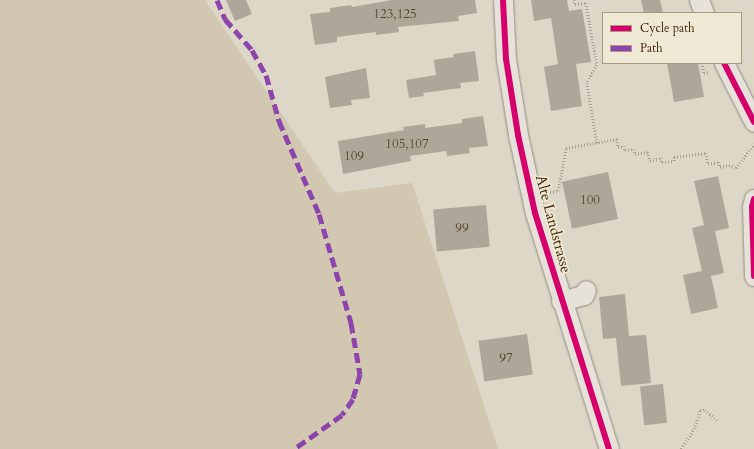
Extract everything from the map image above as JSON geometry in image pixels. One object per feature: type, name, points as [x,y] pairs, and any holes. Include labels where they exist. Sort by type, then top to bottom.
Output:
[{"type":"street","name":"Alte Landstrasse","points":[[503,0],[506,59],[518,135],[535,213],[561,301],[609,449]]},
{"type":"street","points":[[699,0],[704,12]]},
{"type":"street","points":[[725,64],[754,122]]},
{"type":"street","points":[[754,199],[752,207],[754,276]]},
{"type":"street","points":[[561,301],[584,295],[586,290]]},
{"type":"path","points":[[574,0],[575,4],[586,3],[597,65],[587,83],[597,142]]},
{"type":"path","points":[[550,192],[558,191],[566,148],[617,139],[618,147],[624,146],[626,150],[634,149],[635,154],[648,152],[650,160],[661,158],[662,162],[674,161],[674,157],[706,153],[708,164],[719,162],[720,167],[729,165],[736,168],[754,144]]},
{"type":"path","points":[[681,449],[694,429],[700,410],[705,410],[718,421]]},
{"type":"shaded area","points":[[0,0],[205,0],[335,193],[412,183],[498,449],[0,449]]},
{"type":"building","points":[[226,0],[246,0],[252,14],[235,21]]},
{"type":"building","points":[[392,0],[475,0],[477,13],[458,16],[459,21],[398,27],[399,32],[376,35],[376,32],[337,37],[337,42],[315,45],[310,14],[330,12],[330,8],[351,5],[352,7]]},
{"type":"building","points":[[531,0],[567,0],[569,11],[582,9],[591,62],[576,64],[582,106],[551,111],[544,67],[558,64],[551,18],[534,21]]},
{"type":"building","points":[[641,0],[660,0],[663,12],[644,12]]},
{"type":"building","points":[[475,51],[479,81],[460,83],[461,88],[423,93],[424,96],[409,98],[406,80],[436,75],[434,60],[454,57],[453,54]]},
{"type":"building","points":[[667,64],[698,64],[704,97],[674,102]]},
{"type":"building","points":[[366,68],[370,98],[351,100],[352,105],[330,108],[325,77]]},
{"type":"building","points":[[483,116],[488,146],[469,148],[470,153],[447,156],[446,151],[410,156],[411,161],[343,174],[338,141],[404,130],[403,127],[425,124],[425,128],[462,123],[462,119]]},
{"type":"building","points":[[608,172],[618,219],[572,229],[562,182]]},
{"type":"building","points":[[718,176],[729,228],[715,231],[724,273],[711,276],[718,308],[691,314],[683,275],[702,271],[692,228],[704,225],[694,181]]},
{"type":"building","points":[[486,205],[490,247],[437,251],[433,210]]},
{"type":"building","points":[[625,294],[629,336],[646,335],[651,383],[621,386],[616,338],[603,339],[599,297]]},
{"type":"building","points":[[527,334],[533,375],[484,381],[478,341]]},
{"type":"building","points":[[663,384],[667,423],[644,425],[640,386]]},
{"type":"marked path","points":[[217,0],[225,19],[252,50],[266,75],[279,121],[319,214],[351,323],[360,374],[353,399],[342,415],[294,449]]},
{"type":"cycle path","points":[[503,0],[506,59],[518,135],[535,213],[609,449]]},
{"type":"cycle path","points":[[725,64],[754,122]]},
{"type":"cycle path","points":[[754,199],[752,207],[754,276]]}]
